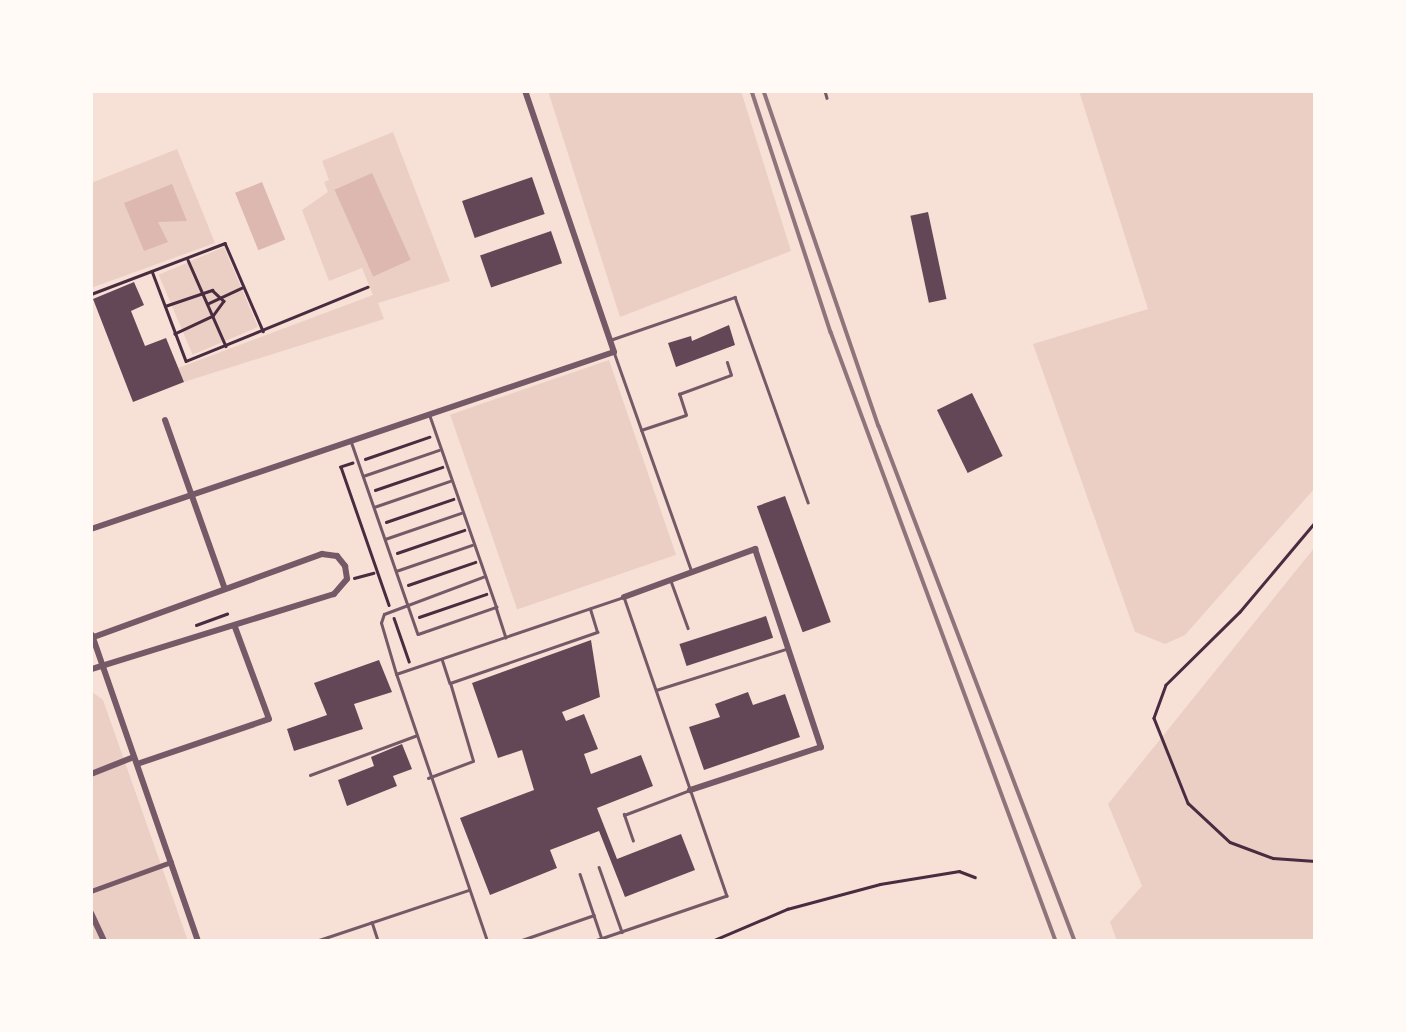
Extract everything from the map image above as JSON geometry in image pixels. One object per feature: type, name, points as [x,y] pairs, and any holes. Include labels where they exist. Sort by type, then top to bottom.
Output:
[{"type":"street","points":[[91,529],[614,352],[525,91]]},
{"type":"street","points":[[165,420],[224,587]]},
{"type":"street","points":[[624,597],[691,569],[755,549],[821,747],[690,790]]},
{"type":"street","points":[[91,669],[103,667],[235,627],[334,594],[347,579],[337,556],[322,554],[91,636],[103,667],[136,761],[198,941]]},
{"type":"street","points":[[91,774],[269,719],[235,627]]},
{"type":"street","points":[[91,891],[171,862]]},
{"type":"street","points":[[91,912],[103,941]]},
{"type":"lane","points":[[825,91],[827,98]]},
{"type":"lane","points":[[609,338],[735,297],[807,502]]},
{"type":"lane","points":[[614,352],[691,569]]},
{"type":"lane","points":[[641,430],[686,415],[679,394],[731,375],[727,363]]},
{"type":"lane","points":[[429,415],[506,636]]},
{"type":"lane","points":[[351,441],[418,634],[496,607]]},
{"type":"lane","points":[[363,476],[441,449]]},
{"type":"lane","points":[[374,507],[452,480]]},
{"type":"lane","points":[[385,539],[463,513]]},
{"type":"lane","points":[[396,571],[474,544]]},
{"type":"lane","points":[[485,576],[407,602],[384,614],[381,623],[428,778],[487,941]]},
{"type":"lane","points":[[670,578],[688,628]]},
{"type":"lane","points":[[396,674],[624,597],[727,896],[595,941]]},
{"type":"lane","points":[[450,683],[597,632],[590,608]]},
{"type":"lane","points":[[656,690],[788,649]]},
{"type":"lane","points":[[428,778],[473,761],[442,659]]},
{"type":"lane","points":[[310,775],[415,736]]},
{"type":"lane","points":[[633,841],[624,815],[690,790]]},
{"type":"lane","points":[[599,867],[622,932]]},
{"type":"lane","points":[[580,874],[602,939]]},
{"type":"lane","points":[[316,941],[468,890]]},
{"type":"lane","points":[[519,941],[594,915]]},
{"type":"lane","points":[[372,922],[378,941]]},
{"type":"path","points":[[91,294],[225,243],[263,331]]},
{"type":"path","points":[[187,259],[226,346]]},
{"type":"path","points":[[152,271],[186,361],[367,287]]},
{"type":"path","points":[[207,304],[243,287]]},
{"type":"path","points":[[165,306],[212,290],[222,298]]},
{"type":"path","points":[[175,334],[213,316],[222,307],[222,298]]},
{"type":"path","points":[[352,498],[447,465]]},
{"type":"path","points":[[363,530],[458,498]]},
{"type":"path","points":[[1315,523],[1240,611],[1166,685],[1154,718],[1188,803],[1230,842],[1273,858],[1315,861]]},
{"type":"path","points":[[374,561],[468,528]]},
{"type":"path","points":[[385,593],[480,561]]},
{"type":"path","points":[[347,579],[373,573]]},
{"type":"path","points":[[396,625],[491,592]]},
{"type":"path","points":[[712,941],[787,909],[880,884],[959,871],[975,877]]},
{"type":"shaded area","points":[[548,91],[741,91],[791,251],[620,317]]},
{"type":"shaded area","points":[[1079,91],[1315,91],[1315,488],[1185,635],[1165,644],[1135,632],[1033,344],[1148,309]]},
{"type":"shaded area","points":[[393,132],[450,281],[378,303],[384,319],[184,382],[178,368],[373,295],[362,268],[329,281],[302,210],[328,192],[324,182],[329,180],[322,161]]},
{"type":"shaded area","points":[[177,149],[215,243],[91,288],[91,183]]},
{"type":"shaded area","points":[[372,173],[411,260],[373,276],[335,190]]},
{"type":"shaded area","points":[[262,182],[285,239],[258,250],[235,193]]},
{"type":"shaded area","points":[[172,184],[187,221],[158,222],[168,242],[144,251],[124,203]]},
{"type":"shaded area","points":[[224,247],[258,327],[193,355],[159,275]]},
{"type":"shaded area","points":[[609,360],[676,555],[517,609],[450,415]]},
{"type":"shaded area","points":[[1315,547],[1315,941],[1117,941],[1110,922],[1142,886],[1108,804]]},
{"type":"shaded area","points":[[91,691],[103,700],[188,941],[91,941]]},
{"type":"building","points":[[532,177],[545,214],[475,238],[462,201]]},
{"type":"building","points":[[928,212],[947,299],[929,303],[910,216]]},
{"type":"building","points":[[551,231],[562,263],[491,288],[480,255]]},
{"type":"building","points":[[134,282],[144,305],[131,311],[145,346],[166,338],[184,382],[133,402],[93,299]]},
{"type":"building","points":[[729,325],[735,345],[676,367],[668,343],[691,336],[692,341]]},
{"type":"building","points":[[972,393],[1003,456],[968,473],[937,410]]},
{"type":"building","points":[[785,496],[831,622],[803,632],[757,506]]},
{"type":"building","points":[[766,616],[773,638],[687,666],[679,644]]},
{"type":"building","points":[[591,640],[600,697],[562,712],[566,721],[584,714],[598,749],[584,754],[591,774],[641,755],[653,786],[597,808],[617,859],[681,834],[695,870],[625,897],[599,831],[550,850],[557,868],[490,895],[460,818],[534,790],[522,750],[498,758],[472,683]]},
{"type":"building","points":[[379,660],[392,692],[354,704],[363,729],[294,751],[287,729],[327,715],[314,683]]},
{"type":"building","points":[[748,692],[753,705],[785,694],[800,737],[704,770],[689,727],[720,717],[715,704]]},
{"type":"building","points":[[402,744],[412,769],[393,776],[397,786],[347,806],[338,780],[374,766],[371,757]]},
{"type":"railway","points":[[752,91],[831,332],[1056,941]]},
{"type":"railway","points":[[764,91],[879,426],[1075,941]]}]
